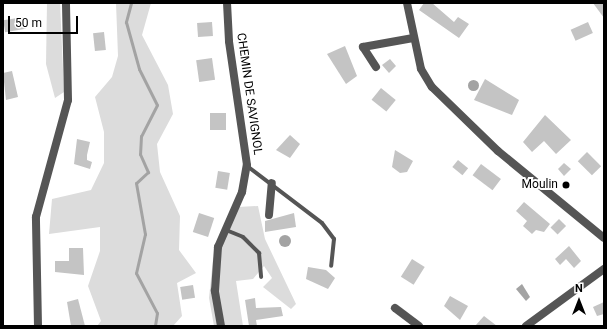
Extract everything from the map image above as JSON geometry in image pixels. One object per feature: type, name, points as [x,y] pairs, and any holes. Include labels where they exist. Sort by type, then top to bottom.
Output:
[{"type":"street","points":[[38,326],[36,217],[68,100],[66,3]]},
{"type":"street","name":"CHEMIN DE SAVIGNOL","points":[[221,326],[215,291],[218,247],[242,192],[247,165],[229,41],[227,3]]},
{"type":"street","points":[[407,3],[420,70],[432,87],[498,151],[604,238]]},
{"type":"street","points":[[376,67],[364,47],[413,38]]},
{"type":"street","points":[[269,215],[272,183]]},
{"type":"street","points":[[526,326],[604,269]]},
{"type":"street","points":[[395,308],[419,326]]},
{"type":"lane","points":[[247,165],[322,223],[334,239],[330,266]]},
{"type":"lane","points":[[226,230],[243,237],[259,253],[261,277]]},
{"type":"shaded area","points":[[47,3],[60,3],[64,92],[55,98],[46,64]]},
{"type":"shaded area","points":[[116,3],[151,3],[142,35],[168,85],[173,114],[157,144],[160,172],[180,216],[179,250],[196,273],[177,283],[182,316],[173,326],[97,326],[101,321],[88,286],[100,251],[100,227],[49,234],[52,199],[91,190],[104,163],[104,132],[95,97],[112,77],[118,56]]},
{"type":"shaded area","points":[[473,79],[477,81],[479,85],[477,89],[473,91],[469,89],[467,85],[469,81]]},
{"type":"shaded area","points":[[258,206],[265,239],[296,304],[291,309],[263,287],[272,278],[264,266],[253,279],[236,281],[243,326],[214,326],[209,298],[213,259],[238,207]]},
{"type":"shaded area","points":[[285,235],[289,237],[291,241],[289,245],[285,247],[281,245],[279,241],[281,237]]},
{"type":"shaded area","points":[[522,284],[530,297],[526,301],[516,289]]},
{"type":"building","points":[[424,3],[432,3],[454,22],[458,17],[469,24],[459,38],[419,10]]},
{"type":"building","points":[[593,3],[604,3],[604,18]]},
{"type":"building","points":[[24,17],[26,29],[5,32],[3,20]]},
{"type":"building","points":[[212,22],[213,36],[198,37],[197,23]]},
{"type":"building","points":[[588,22],[593,33],[576,41],[571,30]]},
{"type":"building","points":[[104,32],[106,50],[95,51],[93,33]]},
{"type":"building","points":[[345,46],[357,76],[346,84],[327,54]]},
{"type":"building","points":[[212,58],[215,80],[199,82],[196,60]]},
{"type":"building","points":[[390,59],[396,66],[389,73],[382,65]]},
{"type":"building","points":[[12,71],[18,97],[6,100],[3,73]]},
{"type":"building","points":[[485,79],[519,100],[512,115],[474,100]]},
{"type":"building","points":[[381,88],[396,100],[386,112],[372,100]]},
{"type":"building","points":[[210,113],[226,113],[226,130],[210,130]]},
{"type":"building","points":[[545,115],[571,140],[556,154],[544,141],[532,152],[523,142]]},
{"type":"building","points":[[290,135],[300,144],[290,158],[276,150]]},
{"type":"building","points":[[77,139],[90,142],[87,160],[92,162],[90,169],[74,164]]},
{"type":"building","points":[[395,150],[413,161],[407,172],[400,173],[392,167]]},
{"type":"building","points":[[587,152],[601,166],[592,175],[578,161]]},
{"type":"building","points":[[458,160],[468,168],[462,175],[452,167]]},
{"type":"building","points":[[564,163],[571,169],[564,176],[558,169]]},
{"type":"building","points":[[481,164],[501,179],[493,190],[473,175]]},
{"type":"building","points":[[218,171],[230,173],[227,190],[215,188]]},
{"type":"building","points":[[524,202],[550,224],[544,232],[536,230],[532,234],[523,226],[527,221],[516,211]]},
{"type":"building","points":[[199,213],[214,218],[208,237],[193,232]]},
{"type":"building","points":[[294,213],[296,227],[265,232],[265,221]]},
{"type":"building","points":[[559,219],[566,226],[558,235],[551,227]]},
{"type":"building","points":[[569,246],[581,261],[574,268],[566,259],[560,265],[555,259]]},
{"type":"building","points":[[69,248],[83,248],[84,275],[55,272],[55,261],[69,261]]},
{"type":"building","points":[[412,259],[425,267],[414,285],[401,277]]},
{"type":"building","points":[[308,267],[326,270],[335,278],[328,289],[306,279]]},
{"type":"building","points":[[193,285],[195,298],[182,300],[180,287]]},
{"type":"building","points":[[450,296],[468,306],[460,320],[444,306]]},
{"type":"building","points":[[255,298],[256,308],[281,307],[283,316],[256,320],[257,326],[249,326],[245,300]]},
{"type":"building","points":[[78,299],[85,326],[71,326],[67,302]]},
{"type":"building","points":[[604,302],[604,314],[597,316],[593,307]]},
{"type":"building","points":[[484,316],[497,326],[475,326]]},
{"type":"waterway","points":[[131,3],[126,22],[139,69],[157,105],[141,136],[140,154],[148,172],[136,183],[145,234],[136,273],[157,313],[155,326]]},
{"type":"place","name":"Moulin","points":[[566,185]]}]
